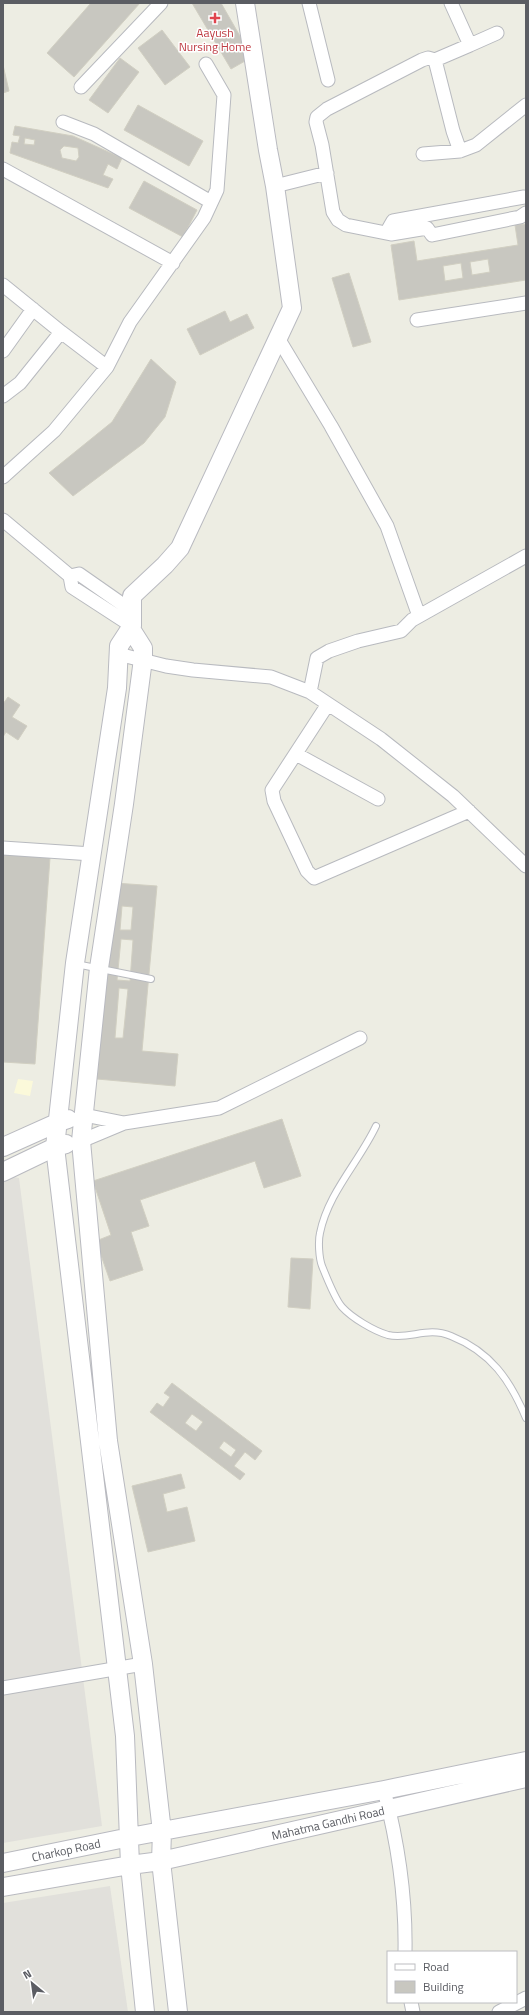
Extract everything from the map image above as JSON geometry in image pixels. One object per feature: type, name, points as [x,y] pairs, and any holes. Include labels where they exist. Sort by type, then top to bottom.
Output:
[{"type":"main road","points":[[178,2012],[161,1861],[162,1832],[143,1664],[108,1441],[81,1141],[99,968],[124,804],[143,659],[143,648],[132,622],[132,596],[165,565],[180,548],[292,308],[275,186],[268,150],[246,3]]},
{"type":"main road","points":[[132,622],[119,646],[117,688],[74,963],[59,1122],[55,1147],[125,1736],[130,1864],[145,2012]]},
{"type":"main road","points":[[3,1148],[59,1122],[84,1116]]},
{"type":"main road","points":[[3,1172],[55,1147],[81,1141]]},
{"type":"main road","name":"Mahatma Gandhi Road","points":[[130,1837],[384,1790],[526,1760]]},
{"type":"main road","name":"Mahatma Gandhi Road","points":[[130,1864],[161,1861],[526,1778]]},
{"type":"main road","name":"Charkop Road","points":[[3,1863],[130,1837]]},
{"type":"main road","name":"Charkop Road","points":[[3,1887],[130,1864]]},
{"type":"street","points":[[81,87],[161,3]]},
{"type":"street","points":[[309,3],[328,80]]},
{"type":"street","points":[[451,3],[470,45]]},
{"type":"street","points":[[498,33],[435,60],[428,58],[422,60],[321,113],[316,122],[333,212],[338,220],[346,225],[391,234],[427,228],[432,235],[520,217],[526,213]]},
{"type":"street","points":[[435,60],[453,131],[460,151]]},
{"type":"street","points":[[3,477],[54,431],[107,366],[130,322],[204,218],[217,190],[224,95],[206,64]]},
{"type":"street","points":[[423,154],[460,151],[476,145],[526,105]]},
{"type":"street","points":[[64,122],[94,134],[211,202]]},
{"type":"street","points":[[3,170],[172,263]]},
{"type":"street","points":[[275,186],[327,174]]},
{"type":"street","points":[[391,234],[389,228],[393,221],[526,198]]},
{"type":"street","points":[[3,285],[61,332],[107,366]]},
{"type":"street","points":[[417,320],[526,303]]},
{"type":"street","points":[[3,351],[33,309]]},
{"type":"street","points":[[3,396],[20,383],[61,332]]},
{"type":"street","points":[[278,338],[331,426],[386,526],[419,616]]},
{"type":"street","points":[[3,520],[70,576],[72,587],[132,622]]},
{"type":"street","points":[[310,692],[317,658],[329,651],[358,641],[402,631],[412,620],[526,556]]},
{"type":"street","points":[[118,654],[143,659],[166,666],[271,678],[310,692],[381,739],[453,796],[526,866]]},
{"type":"street","points":[[328,704],[272,790],[274,801],[307,871],[314,878],[469,811]]},
{"type":"street","points":[[296,754],[378,799]]},
{"type":"street","points":[[3,848],[92,854]]},
{"type":"street","points":[[81,1141],[124,1123],[219,1108],[360,1038]]},
{"type":"street","points":[[84,1116],[124,1123]]},
{"type":"street","points":[[3,1688],[143,1664]]},
{"type":"street","points":[[384,1790],[401,1874],[406,1916],[405,1951]]},
{"type":"street","points":[[517,2003],[526,1998]]},
{"type":"street","points":[[499,2012],[516,2003]]},
{"type":"lane","points":[[74,963],[151,979]]},
{"type":"lane","points":[[376,1126],[370,1140],[331,1201],[320,1234],[321,1265],[341,1306],[360,1322],[388,1335],[406,1335],[425,1331],[438,1332],[451,1336],[482,1353],[498,1368],[526,1418]]},
{"type":"shaded area","points":[[18,1079],[33,1081],[30,1096],[14,1093]]},
{"type":"shaded area","points":[[3,1175],[19,1178],[102,1826],[3,1843]]},
{"type":"shaded area","points":[[110,1886],[128,2012],[3,2012],[3,1903]]},
{"type":"building","points":[[91,3],[140,3],[74,77],[47,53]]},
{"type":"building","points":[[192,3],[221,3],[252,57],[231,69]]},
{"type":"building","points":[[162,30],[190,67],[165,85],[138,48]]},
{"type":"building","points":[[120,58],[139,72],[108,113],[89,100]]},
{"type":"building","points":[[3,65],[9,91],[3,93]]},
{"type":"building","points":[[138,105],[203,141],[189,166],[124,130]]},
{"type":"building","points":[[15,126],[73,136],[122,158],[117,169],[108,164],[103,175],[113,179],[108,188],[10,153],[12,142],[18,143],[20,136],[13,135]],"holes":[[[25,138],[35,140],[34,145],[24,144]],[[64,146],[78,148],[79,157],[76,161],[62,158],[60,150]]]},
{"type":"building","points":[[144,181],[197,210],[183,237],[129,208]]},
{"type":"building","points":[[526,224],[526,280],[399,300],[391,245],[414,241],[417,261],[518,245],[515,225]],"holes":[[[488,259],[490,272],[472,275],[470,262]],[[461,263],[463,278],[445,281],[443,266]]]},
{"type":"building","points":[[349,273],[371,342],[353,347],[332,278]]},
{"type":"building","points":[[225,311],[230,322],[247,314],[254,328],[200,355],[187,329]]},
{"type":"building","points":[[151,359],[176,382],[165,417],[144,443],[73,496],[49,473],[112,422]]},
{"type":"building","points":[[8,697],[20,705],[12,717],[27,726],[18,740],[6,732],[3,737],[3,704]]},
{"type":"building","points":[[3,854],[50,858],[35,1064],[3,1062]]},
{"type":"building","points":[[115,883],[157,886],[142,1051],[178,1054],[175,1086],[97,1079]],"holes":[[[122,906],[133,907],[131,930],[120,930]],[[121,939],[133,940],[130,981],[117,980]],[[119,988],[128,989],[123,1038],[115,1038]]]},
{"type":"building","points":[[282,1119],[301,1176],[264,1188],[255,1161],[140,1200],[149,1226],[131,1232],[143,1270],[110,1281],[96,1241],[111,1235],[93,1181]]},
{"type":"building","points":[[291,1258],[313,1259],[310,1309],[288,1307]]},
{"type":"building","points":[[172,1383],[262,1451],[255,1460],[245,1452],[234,1466],[245,1474],[240,1480],[150,1412],[157,1403],[163,1407],[170,1397],[164,1393]],"holes":[[[192,1414],[203,1422],[196,1431],[185,1423]],[[224,1441],[236,1450],[231,1457],[219,1448]]]},
{"type":"building","points":[[181,1474],[185,1488],[163,1494],[167,1512],[187,1507],[195,1541],[148,1552],[132,1486]]},
{"type":"place","name":"Aayush Nursing Home","points":[[215,18]]}]
